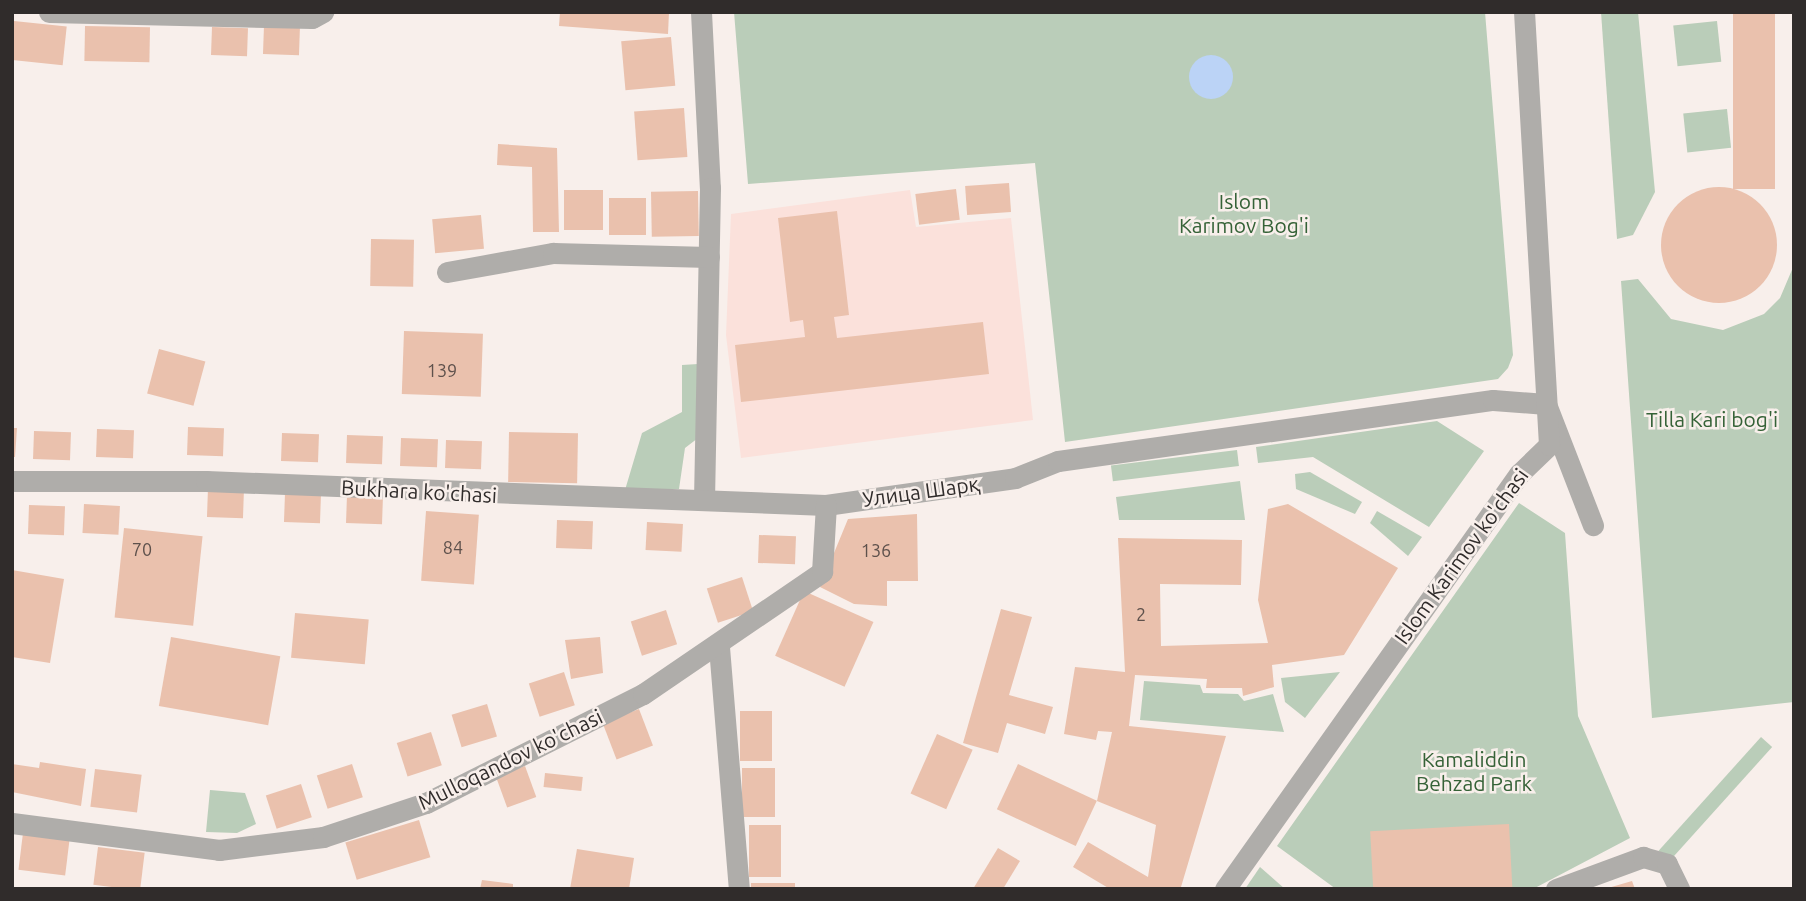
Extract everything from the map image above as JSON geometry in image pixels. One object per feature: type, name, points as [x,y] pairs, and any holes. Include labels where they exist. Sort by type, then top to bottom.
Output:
[{"type":"street","points":[[49,12],[312,18],[323,12]]},
{"type":"street","points":[[701,12],[709,257],[704,498]]},
{"type":"street","name":"Islom Karimov ko'chasi","points":[[1224,889],[1519,474],[1549,445],[1524,12]]},
{"type":"street","points":[[447,272],[553,253],[709,257]]},
{"type":"street","name":"Улица Шарқ","points":[[827,505],[1015,478],[1058,461],[1493,400],[1546,404]]},
{"type":"street","points":[[1546,404],[1593,525]]},
{"type":"street","name":"Bukhara ko'chasi","points":[[12,481],[704,498],[827,505]]},
{"type":"street","name":"Mulloqandov ko'chasi","points":[[12,823],[219,850],[323,837],[426,803],[642,694],[719,647],[822,572],[827,505]]},
{"type":"street","points":[[719,647],[739,889]]},
{"type":"street","points":[[1556,889],[1643,857],[1667,864],[1679,889]]},
{"type":"shaded area","points":[[910,190],[916,227],[1011,218],[1033,420],[741,458],[726,335],[731,214]]},
{"type":"green space","name":"Islom Karimov Bog'i","points":[[734,12],[1485,12],[1513,355],[1508,368],[1498,379],[1065,442],[1035,163],[748,184]]},
{"type":"green space","points":[[1601,12],[1638,12],[1655,192],[1633,235],[1617,239]]},
{"type":"green space","points":[[1717,21],[1721,62],[1678,66],[1673,26]]},
{"type":"green space","points":[[1727,109],[1731,148],[1687,152],[1683,114]]},
{"type":"green space","name":"Tilla Kari bog'i","points":[[1794,265],[1794,702],[1652,718],[1621,281],[1638,279],[1671,319],[1723,330],[1764,314],[1780,298]]},
{"type":"green space","points":[[698,364],[698,438],[685,448],[679,489],[625,490],[642,433],[682,412],[682,365]]},
{"type":"green space","points":[[1437,421],[1484,451],[1429,527],[1313,457],[1258,463],[1256,447]]},
{"type":"green space","points":[[1237,450],[1239,466],[1113,481],[1111,465]]},
{"type":"green space","points":[[1310,472],[1362,502],[1355,514],[1296,489],[1295,474]]},
{"type":"green space","points":[[1240,481],[1245,520],[1119,520],[1116,497]]},
{"type":"green space","name":"Kamaliddin Behzad Park","points":[[1519,503],[1565,533],[1578,716],[1630,838],[1533,889],[1336,889],[1277,846]]},
{"type":"green space","points":[[1377,511],[1422,537],[1408,556],[1370,523]]},
{"type":"green space","points":[[1340,672],[1305,718],[1285,702],[1281,678]]},
{"type":"green space","points":[[1144,681],[1200,685],[1203,693],[1238,694],[1244,701],[1273,694],[1284,732],[1140,720]]},
{"type":"green space","points":[[1761,737],[1772,747],[1670,861],[1659,851]]},
{"type":"green space","points":[[210,790],[245,793],[256,824],[237,833],[206,832]]},
{"type":"green space","points":[[1260,867],[1285,889],[1245,889]]},
{"type":"water","points":[[1211,55],[1227,61],[1233,77],[1227,93],[1211,99],[1195,93],[1189,77],[1195,61]]},
{"type":"building","points":[[560,12],[669,12],[668,34],[559,26]]},
{"type":"building","points":[[1733,12],[1775,12],[1775,189],[1733,189]]},
{"type":"building","points":[[14,21],[67,27],[63,65],[12,60]]},
{"type":"building","points":[[264,25],[300,26],[299,55],[263,54]]},
{"type":"building","points":[[85,26],[150,27],[149,62],[84,61]]},
{"type":"building","points":[[212,27],[248,28],[247,56],[211,55]]},
{"type":"building","points":[[671,37],[675,86],[625,90],[621,41]]},
{"type":"building","points":[[684,108],[687,157],[638,160],[634,111]]},
{"type":"building","points":[[498,144],[557,148],[559,232],[533,232],[532,167],[497,165]]},
{"type":"building","points":[[1009,183],[1011,212],[967,215],[965,186]]},
{"type":"building","points":[[1719,187],[1741,192],[1760,204],[1772,223],[1777,245],[1772,267],[1760,286],[1741,298],[1719,303],[1697,298],[1678,286],[1666,267],[1661,245],[1666,223],[1678,204],[1697,192]]},
{"type":"building","points":[[956,189],[960,220],[919,225],[915,194]]},
{"type":"building","points":[[564,190],[603,190],[603,230],[564,230]]},
{"type":"building","points":[[698,191],[699,236],[652,237],[651,192]]},
{"type":"building","points":[[609,198],[646,198],[646,235],[609,235]]},
{"type":"building","points":[[837,211],[849,315],[834,317],[837,338],[983,322],[989,374],[741,402],[735,345],[805,337],[803,320],[790,322],[778,218]]},
{"type":"building","points":[[481,215],[484,249],[435,253],[432,219]]},
{"type":"building","points":[[371,239],[414,240],[413,287],[370,286]]},
{"type":"building","points":[[404,331],[483,334],[481,397],[402,394]]},
{"type":"building","points":[[159,349],[205,361],[193,406],[147,393]]},
{"type":"building","points":[[188,427],[224,428],[223,456],[187,455]]},
{"type":"building","points":[[12,428],[17,428],[15,457],[12,457]]},
{"type":"building","points":[[97,429],[134,430],[133,458],[96,457]]},
{"type":"building","points":[[34,431],[71,432],[70,460],[33,459]]},
{"type":"building","points":[[509,432],[578,433],[577,483],[508,482]]},
{"type":"building","points":[[282,433],[319,434],[318,462],[281,461]]},
{"type":"building","points":[[347,435],[383,436],[382,464],[346,463]]},
{"type":"building","points":[[401,438],[438,439],[437,467],[400,466]]},
{"type":"building","points":[[446,440],[482,441],[481,469],[445,468]]},
{"type":"building","points":[[208,488],[244,489],[243,518],[207,517]]},
{"type":"building","points":[[285,493],[321,494],[320,523],[284,522]]},
{"type":"building","points":[[347,495],[383,496],[382,524],[346,523]]},
{"type":"building","points":[[84,504],[120,506],[118,535],[82,533]]},
{"type":"building","points":[[1288,504],[1398,568],[1344,655],[1272,665],[1274,687],[1243,696],[1242,688],[1206,688],[1207,679],[1135,675],[1129,726],[1226,736],[1181,887],[1110,889],[1073,867],[1088,842],[1148,877],[1156,825],[1097,801],[1112,732],[1098,731],[1096,740],[1064,734],[1075,667],[1125,672],[1118,538],[1242,540],[1241,585],[1160,584],[1161,646],[1268,643],[1258,600],[1268,509]]},
{"type":"building","points":[[29,505],[65,506],[64,535],[28,534]]},
{"type":"building","points":[[426,511],[479,515],[474,585],[421,581]]},
{"type":"building","points":[[917,514],[918,581],[887,581],[887,606],[854,604],[820,587],[848,519]]},
{"type":"building","points":[[557,520],[593,521],[592,549],[556,548]]},
{"type":"building","points":[[647,522],[683,524],[681,552],[646,550]]},
{"type":"building","points":[[124,528],[203,536],[193,626],[115,618]]},
{"type":"building","points":[[759,535],[796,536],[795,564],[758,563]]},
{"type":"building","points":[[12,570],[64,579],[50,663],[12,657]]},
{"type":"building","points":[[742,577],[753,611],[718,623],[707,588]]},
{"type":"building","points":[[804,591],[873,622],[845,687],[775,656]]},
{"type":"building","points":[[1001,609],[1032,617],[1009,695],[1053,707],[1045,734],[1007,723],[998,753],[963,743]]},
{"type":"building","points":[[666,610],[677,644],[642,656],[631,621]]},
{"type":"building","points":[[295,613],[369,619],[365,664],[291,658]]},
{"type":"building","points":[[171,637],[280,656],[268,725],[159,706]]},
{"type":"building","points":[[600,637],[603,673],[571,679],[565,640]]},
{"type":"building","points":[[564,672],[575,705],[540,717],[529,683]]},
{"type":"building","points":[[487,704],[497,737],[462,747],[452,715]]},
{"type":"building","points":[[639,709],[653,745],[617,759],[603,723]]},
{"type":"building","points":[[740,711],[772,711],[772,761],[740,761]]},
{"type":"building","points":[[431,732],[442,765],[408,776],[397,743]]},
{"type":"building","points":[[937,734],[973,750],[946,809],[911,793]]},
{"type":"building","points":[[40,762],[86,769],[81,806],[12,792],[12,764],[39,768]]},
{"type":"building","points":[[352,764],[363,797],[328,809],[317,775]]},
{"type":"building","points":[[1018,764],[1097,801],[1076,846],[997,809]]},
{"type":"building","points":[[525,766],[536,797],[507,808],[496,777]]},
{"type":"building","points":[[742,768],[775,768],[775,817],[742,817]]},
{"type":"building","points":[[95,769],[142,775],[137,812],[90,807]]},
{"type":"building","points":[[545,773],[583,777],[581,791],[544,787]]},
{"type":"building","points":[[301,784],[312,817],[277,829],[266,795]]},
{"type":"building","points":[[419,820],[430,857],[357,880],[345,843]]},
{"type":"building","points":[[1509,824],[1512,889],[1373,889],[1370,831]]},
{"type":"building","points":[[749,825],[781,825],[781,877],[749,877]]},
{"type":"building","points":[[23,833],[70,839],[65,875],[18,870]]},
{"type":"building","points":[[98,847],[145,853],[140,889],[93,885]]},
{"type":"building","points":[[998,848],[1020,861],[1003,889],[973,889]]},
{"type":"building","points":[[577,849],[634,858],[629,889],[570,889]]},
{"type":"building","points":[[482,880],[513,884],[513,889],[480,889]]},
{"type":"building","points":[[1632,881],[1635,889],[1608,889],[1608,888]]},
{"type":"building","points":[[751,883],[795,883],[795,889],[751,889]]}]
